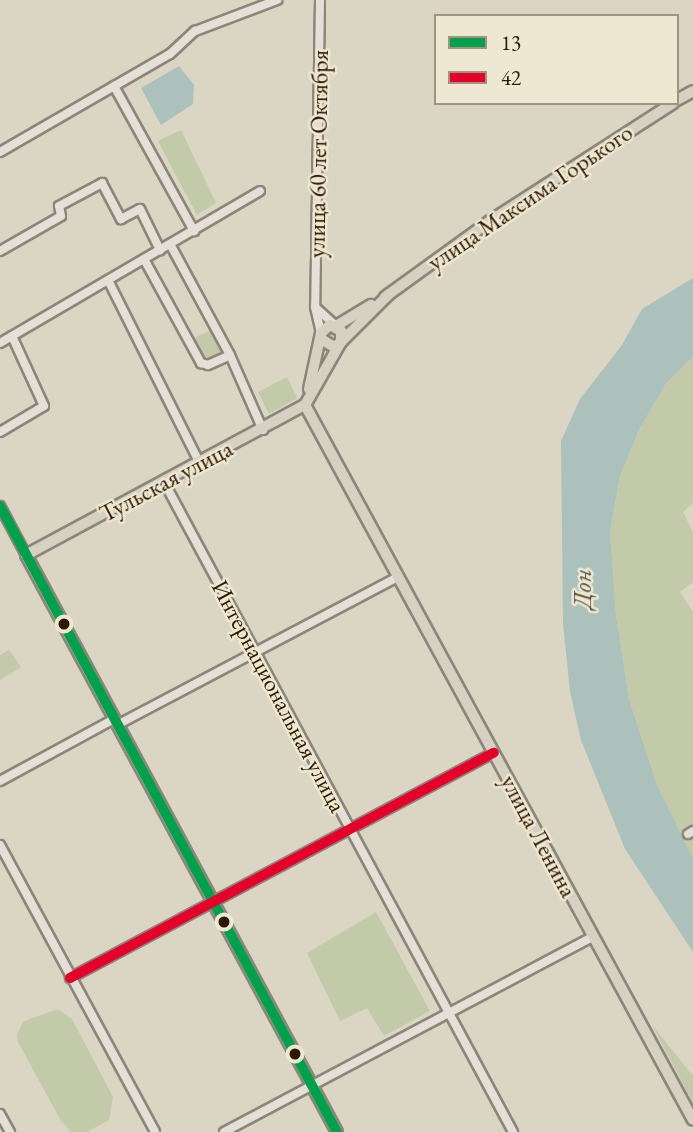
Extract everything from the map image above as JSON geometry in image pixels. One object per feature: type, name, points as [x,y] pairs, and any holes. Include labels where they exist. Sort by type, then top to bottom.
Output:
[{"type":"main road","name":"улица Максима Горького","points":[[336,326],[389,294],[490,221],[670,105]]},
{"type":"main road","name":"улица Максима Горького","points":[[341,342],[389,294]]},
{"type":"main road","points":[[305,405],[321,336],[327,326],[336,326],[342,334],[341,342],[331,347],[321,336]]},
{"type":"main road","name":"Тульская улица","points":[[26,555],[200,464],[305,405],[341,342]]},
{"type":"main road","name":"улица Ленина","points":[[305,405],[693,1120]]},
{"type":"main road","points":[[26,555],[337,1132]]},
{"type":"street","points":[[0,152],[170,54],[195,31],[277,0]]},
{"type":"street","name":"улица 60 лет Октября","points":[[320,0],[315,307],[321,336]]},
{"type":"street","points":[[114,86],[194,231]]},
{"type":"street","points":[[0,251],[61,216],[60,206],[102,183],[121,219],[140,209],[160,250]]},
{"type":"street","points":[[0,343],[260,191]]},
{"type":"street","points":[[170,244],[230,355],[263,430]]},
{"type":"street","points":[[145,259],[201,363],[208,365],[230,355]]},
{"type":"street","points":[[108,280],[200,464]]},
{"type":"street","points":[[315,307],[336,326]]},
{"type":"street","points":[[0,432],[44,405],[12,336]]},
{"type":"street","name":"Интернациональная улица","points":[[164,482],[513,1132]]},
{"type":"street","points":[[0,506],[26,555]]},
{"type":"street","points":[[0,781],[256,653],[398,577]]},
{"type":"street","points":[[70,978],[216,904],[494,753]]},
{"type":"street","points":[[0,845],[155,1132]]},
{"type":"street","points":[[224,1132],[593,937]]},
{"type":"street","points":[[0,1114],[10,1132]]},
{"type":"green space","points":[[181,130],[216,203],[197,215],[158,141]]},
{"type":"green space","points":[[211,330],[222,354],[206,361],[194,338]]},
{"type":"green space","points":[[693,356],[693,503],[683,512],[693,532],[693,582],[680,592],[693,612],[693,858],[657,785],[629,699],[616,615],[610,531],[620,476],[639,430],[665,385]]},
{"type":"green space","points":[[287,377],[297,398],[269,414],[258,392]]},
{"type":"green space","points":[[9,650],[21,667],[0,680],[0,655]]},
{"type":"green space","points":[[376,912],[430,1011],[384,1036],[367,1008],[340,1021],[307,953]]},
{"type":"green space","points":[[58,1009],[72,1019],[113,1097],[109,1120],[87,1132],[71,1132],[61,1121],[18,1042],[17,1034],[24,1021]]},
{"type":"green space","points":[[652,1025],[693,1076],[693,1103]]},
{"type":"water","points":[[179,66],[194,85],[193,104],[161,125],[141,88]]},
{"type":"water","name":"Дон","points":[[693,278],[693,356],[665,385],[639,430],[620,476],[610,531],[616,615],[629,699],[657,785],[693,858],[693,952],[625,849],[581,740],[570,692],[563,623],[561,441],[580,399],[622,345],[642,309]]},
{"type":"transit line","name":"13","points":[[0,506],[337,1132]]},
{"type":"transit line","name":"42","points":[[70,978],[494,753]]}]
